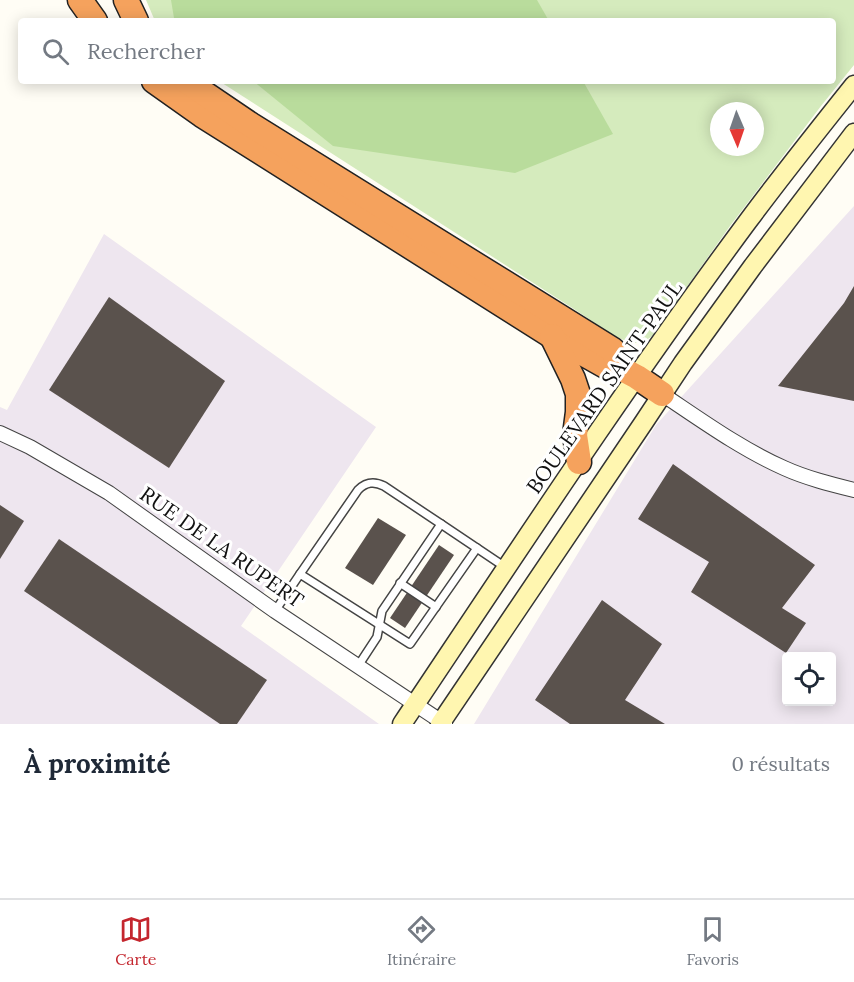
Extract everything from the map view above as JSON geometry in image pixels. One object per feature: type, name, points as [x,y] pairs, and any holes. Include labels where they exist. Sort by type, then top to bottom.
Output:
[{"type":"highway","points":[[80,0],[94,18]]},
{"type":"highway","points":[[126,0],[135,18]]},
{"type":"highway","points":[[158,84],[212,121],[552,336],[609,368],[628,372],[662,394]]},
{"type":"highway","points":[[190,84],[251,125],[613,351],[628,372]]},
{"type":"highway","points":[[552,336],[576,387],[578,403],[575,435],[579,462]]},
{"type":"main road","name":"BOULEVARD SAINT-PAUL","points":[[402,724],[579,462],[628,372],[854,85]]},
{"type":"main road","points":[[442,723],[683,363],[854,133]]},
{"type":"street","points":[[662,394],[747,449],[783,468],[854,490]]},
{"type":"street","name":"RUE DE LA RUPERT","points":[[0,433],[30,447],[109,493],[275,611],[442,723]]},
{"type":"lane","points":[[275,611],[358,490],[368,483],[384,486],[507,568]]},
{"type":"lane","points":[[358,666],[377,637],[382,611],[441,524]]},
{"type":"lane","points":[[300,574],[410,644],[477,548]]},
{"type":"lane","points":[[400,583],[436,607]]},
{"type":"shaded area","points":[[854,206],[854,724],[474,724],[656,425]]},
{"type":"shaded area","points":[[104,234],[376,427],[241,626],[379,724],[0,724],[0,407],[7,410]]},
{"type":"green space","points":[[146,0],[854,0],[854,65],[730,226],[652,336],[635,343],[606,330],[224,84],[836,84],[836,18],[154,18]]},
{"type":"green space","points":[[171,0],[537,0],[547,18],[174,18]]},
{"type":"green space","points":[[257,84],[585,84],[613,134],[515,173],[333,146]]},
{"type":"building","points":[[854,286],[854,401],[778,386],[844,303]]},
{"type":"building","points":[[109,297],[225,381],[169,468],[49,390]]},
{"type":"building","points":[[673,464],[815,565],[782,608],[806,623],[787,652],[691,592],[709,562],[638,519]]},
{"type":"building","points":[[0,505],[24,521],[0,559]]},
{"type":"building","points":[[378,518],[406,535],[373,585],[345,568]]},
{"type":"building","points":[[59,539],[267,680],[237,724],[220,724],[24,591]]},
{"type":"building","points":[[439,545],[454,555],[405,628],[390,618]]},
{"type":"building","points":[[602,600],[662,644],[625,700],[665,724],[570,724],[535,700]]}]
